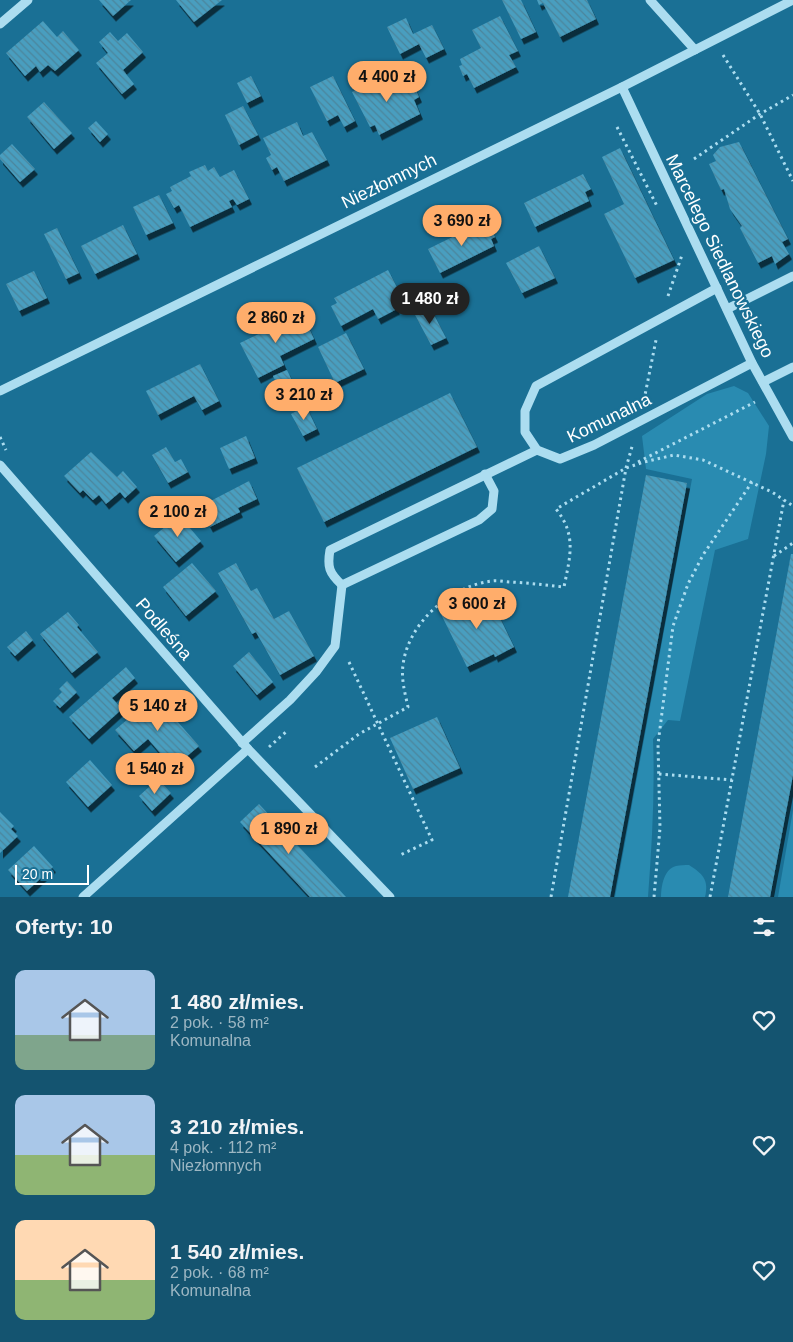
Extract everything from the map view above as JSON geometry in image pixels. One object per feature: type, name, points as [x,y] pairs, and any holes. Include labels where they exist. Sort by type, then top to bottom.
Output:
[{"type":"street","points":[[0,24],[28,0]]},
{"type":"street","points":[[650,0],[694,50]]},
{"type":"street","name":"Niezłomnych","points":[[0,391],[622,87],[793,0]]},
{"type":"street","name":"Marcelego Siedlanowskiego","points":[[622,87],[752,363],[793,437]]},
{"type":"street","points":[[727,309],[793,276]]},
{"type":"street","points":[[342,585],[331,574],[328,560],[330,550],[537,450],[525,432],[525,411],[536,386],[717,288]]},
{"type":"street","name":"Komunalna","points":[[537,450],[560,459],[594,445],[752,363]]},
{"type":"street","points":[[763,382],[793,367]]},
{"type":"street","name":"Podleśna","points":[[0,466],[245,746],[390,897]]},
{"type":"street","points":[[342,585],[479,520],[492,509],[494,491],[485,474]]},
{"type":"street","points":[[83,897],[245,746],[316,672],[335,646],[342,585]]},
{"type":"path","points":[[723,56],[760,114],[793,181]]},
{"type":"path","points":[[694,159],[760,114],[793,95]]},
{"type":"path","points":[[617,127],[660,212]]},
{"type":"path","points":[[677,247],[685,264]]},
{"type":"path","points":[[551,897],[626,468],[639,422],[660,318],[682,255]]},
{"type":"path","points":[[315,766],[377,723],[408,707],[403,686],[402,666],[408,646],[425,618],[448,598],[472,586],[492,581],[564,587],[571,551],[569,532],[563,518],[556,509],[626,468],[770,395]]},
{"type":"path","points":[[626,468],[674,455],[703,460],[772,492],[793,506]]},
{"type":"path","points":[[654,897],[660,828],[658,744],[673,626],[688,584],[703,555],[752,482]]},
{"type":"path","points":[[710,897],[784,500]]},
{"type":"path","points":[[774,556],[793,543]]},
{"type":"path","points":[[348,662],[432,840],[398,856]]},
{"type":"path","points":[[659,774],[732,780]]},
{"type":"shaded area","points":[[734,386],[748,393],[769,426],[766,454],[748,539],[715,550],[680,721],[668,720],[653,739],[653,818],[648,897],[615,897],[692,479],[646,469],[642,436],[707,394]]},
{"type":"shaded area","points":[[793,810],[793,897],[778,897]]},
{"type":"shaded area","points":[[689,865],[704,878],[706,886],[705,897],[661,897],[666,874],[676,866]]},
{"type":"building","points":[[99,0],[131,0],[113,16]]},
{"type":"building","points":[[176,0],[222,0],[194,22]]},
{"type":"building","points":[[502,0],[521,0],[536,32],[521,39]]},
{"type":"building","points":[[537,0],[587,0],[596,19],[560,37],[543,3],[539,5]]},
{"type":"building","points":[[500,16],[518,51],[509,55],[516,67],[474,88],[467,74],[463,76],[459,66],[462,65],[460,59],[481,48],[472,30]]},
{"type":"building","points":[[406,18],[413,34],[432,25],[444,49],[426,58],[419,44],[400,54],[387,27]]},
{"type":"building","points":[[43,21],[57,37],[63,31],[79,50],[55,71],[48,65],[40,72],[36,66],[25,76],[6,53]]},
{"type":"building","points":[[110,32],[118,41],[127,33],[143,52],[123,70],[134,84],[122,94],[96,63],[108,53],[99,42]]},
{"type":"building","points":[[400,71],[409,89],[414,86],[419,97],[414,100],[420,114],[379,135],[375,125],[370,127],[352,92],[377,79],[378,82]]},
{"type":"building","points":[[251,76],[261,96],[247,103],[237,83]]},
{"type":"building","points":[[333,76],[355,121],[344,127],[338,115],[327,121],[310,87]]},
{"type":"building","points":[[44,102],[72,133],[54,149],[27,117]]},
{"type":"building","points":[[243,106],[258,135],[239,145],[225,115]]},
{"type":"building","points":[[96,121],[108,134],[100,142],[88,128]]},
{"type":"building","points":[[297,122],[303,136],[312,132],[327,160],[284,181],[277,167],[272,170],[266,158],[271,155],[263,138]]},
{"type":"building","points":[[739,142],[788,239],[782,242],[789,254],[775,264],[772,256],[758,263],[740,228],[742,226],[730,209],[724,189],[721,190],[709,164],[716,161],[713,155],[720,147]]},
{"type":"building","points":[[12,144],[35,169],[20,182],[0,159],[0,155]]},
{"type":"building","points":[[620,148],[674,260],[635,278],[604,214],[624,204],[602,157]]},
{"type":"building","points":[[205,165],[208,171],[214,167],[220,177],[234,170],[249,199],[237,205],[233,199],[229,201],[232,207],[190,227],[179,205],[174,208],[166,194],[172,191],[170,187],[191,176],[189,172]]},
{"type":"building","points":[[583,174],[591,189],[585,192],[589,201],[535,227],[524,203]]},
{"type":"building","points":[[159,195],[173,223],[146,235],[133,207]]},
{"type":"building","points":[[483,222],[485,227],[489,225],[495,237],[491,239],[494,246],[440,273],[428,249]]},
{"type":"building","points":[[123,225],[137,254],[95,274],[81,246]]},
{"type":"building","points":[[57,228],[79,273],[66,279],[44,234]]},
{"type":"building","points":[[539,246],[555,278],[522,293],[506,263]]},
{"type":"building","points":[[388,270],[401,295],[392,299],[397,309],[378,319],[373,309],[341,326],[331,306],[337,303],[334,298]]},
{"type":"building","points":[[34,271],[47,298],[19,311],[6,284]]},
{"type":"building","points":[[429,305],[446,338],[431,345],[414,313]]},
{"type":"building","points":[[302,313],[314,339],[280,356],[284,365],[258,378],[240,343]]},
{"type":"building","points":[[346,333],[364,369],[335,383],[318,347]]},
{"type":"building","points":[[200,364],[219,401],[202,410],[194,396],[158,415],[146,391]]},
{"type":"building","points":[[287,370],[294,385],[280,391],[273,376]]},
{"type":"building","points":[[450,393],[477,447],[324,522],[297,468]]},
{"type":"building","points":[[306,406],[317,429],[303,436],[291,414]]},
{"type":"building","points":[[246,436],[255,458],[229,469],[220,448]]},
{"type":"building","points":[[166,447],[175,462],[181,459],[188,472],[168,483],[152,455]]},
{"type":"building","points":[[91,452],[117,477],[123,471],[137,487],[125,498],[120,492],[106,504],[99,495],[93,500],[83,490],[80,493],[64,476]]},
{"type":"building","points":[[646,475],[687,483],[610,897],[568,897]]},
{"type":"building","points":[[249,481],[257,499],[238,508],[240,512],[210,527],[199,507]]},
{"type":"building","points":[[179,515],[201,541],[176,562],[154,536]]},
{"type":"building","points":[[791,554],[793,554],[793,775],[770,897],[728,897]]},
{"type":"building","points":[[192,563],[216,591],[186,616],[163,587]]},
{"type":"building","points":[[236,563],[251,591],[257,588],[274,619],[289,611],[314,656],[280,675],[256,632],[252,634],[218,573]]},
{"type":"building","points":[[488,593],[514,647],[495,657],[494,654],[467,667],[440,612],[459,602],[461,606]]},
{"type":"building","points":[[68,612],[79,625],[77,627],[98,652],[72,673],[40,634]]},
{"type":"building","points":[[26,631],[33,640],[15,656],[7,647]]},
{"type":"building","points":[[249,652],[273,682],[257,695],[233,666]]},
{"type":"building","points":[[126,667],[135,678],[112,698],[122,709],[89,739],[69,717]]},
{"type":"building","points":[[67,681],[77,692],[60,708],[53,701],[62,692],[59,689]]},
{"type":"building","points":[[155,696],[199,746],[173,768],[148,739],[134,751],[115,730]]},
{"type":"building","points":[[437,717],[460,768],[413,789],[390,738]]},
{"type":"building","points":[[90,760],[112,785],[88,807],[66,782]]},
{"type":"building","points":[[158,779],[171,793],[152,811],[139,796]]},
{"type":"building","points":[[259,804],[346,897],[310,897],[240,822]]},
{"type":"building","points":[[0,812],[14,826],[11,829],[18,836],[0,853]]},
{"type":"building","points":[[34,846],[53,867],[27,891],[8,870]]}]
